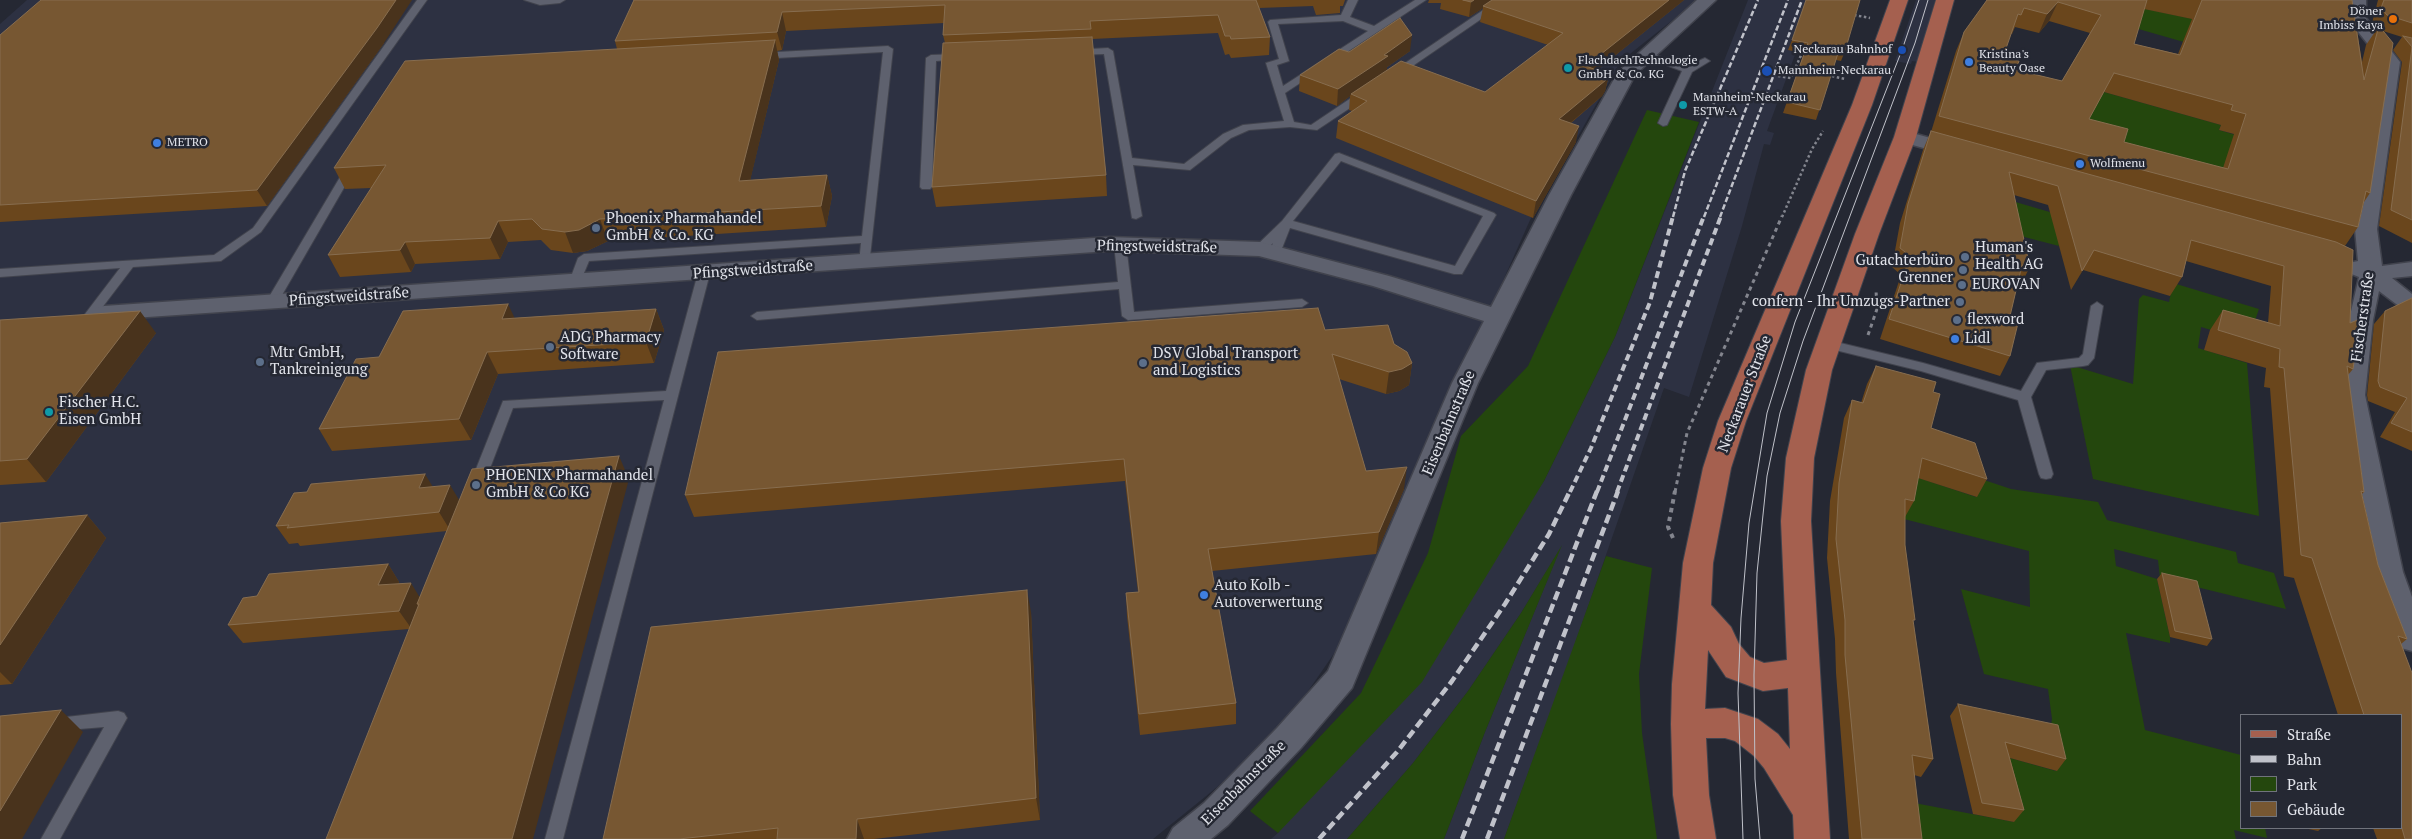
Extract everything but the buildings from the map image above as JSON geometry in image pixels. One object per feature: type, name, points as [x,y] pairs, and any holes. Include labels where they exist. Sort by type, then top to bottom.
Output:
[{"type":"main road","points":[[1811,824],[1796,521],[1798,486],[1809,410],[1828,344],[1905,137],[1945,0]]},
{"type":"main road","name":"Neckarauer Straße","points":[[1698,839],[1691,795],[1688,724],[1694,608],[1700,555],[1724,442],[1862,105],[1895,2]]},
{"type":"main road","points":[[1694,608],[1720,636],[1724,650],[1738,667],[1763,677],[1804,672]]},
{"type":"main road","points":[[1688,724],[1725,723],[1746,729],[1766,745],[1776,757],[1811,824]]},
{"type":"street","name":"Eisenbahnstraße","points":[[1185,839],[1216,814],[1289,738],[1341,679],[1465,383],[1497,316],[1518,279],[1560,195],[1627,72],[1707,0]]},
{"type":"street","name":"Fischerstraße","points":[[2357,0],[2357,19],[2391,62],[2366,229],[2371,274],[2361,320],[2352,395],[2388,572],[2412,639]]},
{"type":"street","points":[[2370,35],[2404,46]]},
{"type":"street","points":[[1905,137],[1982,158]]},
{"type":"street","name":"Pfingstweidstraße","points":[[82,314],[864,263],[1120,244],[1267,251],[1497,316]]},
{"type":"street","points":[[2339,259],[2371,274],[2412,305]]},
{"type":"street","points":[[2371,274],[2412,269]]},
{"type":"lane","points":[[0,273],[218,258],[257,230],[422,0]]},
{"type":"lane","points":[[529,0],[540,2],[560,0]]},
{"type":"lane","points":[[1344,18],[1350,10],[1353,0]]},
{"type":"lane","points":[[1280,92],[1421,0]]},
{"type":"lane","points":[[1127,161],[1186,168],[1219,142],[1247,127],[1290,124],[1313,128],[1504,0]]},
{"type":"lane","points":[[1290,124],[1270,62],[1284,62],[1273,22],[1344,18],[1375,30]]},
{"type":"lane","points":[[749,57],[888,49],[864,263]]},
{"type":"lane","points":[[1068,52],[1108,51],[1136,216]]},
{"type":"lane","points":[[1645,54],[1688,70]]},
{"type":"lane","points":[[926,187],[931,58],[970,56]]},
{"type":"lane","points":[[1663,123],[1688,70],[1705,61]]},
{"type":"lane","points":[[1267,251],[1286,223],[1340,156],[1490,215],[1458,271],[1286,223]]},
{"type":"lane","points":[[272,302],[357,157]]},
{"type":"lane","points":[[575,282],[584,258],[867,239]]},
{"type":"lane","points":[[1120,244],[1128,316],[1302,302]]},
{"type":"lane","points":[[82,314],[129,264]]},
{"type":"lane","points":[[554,839],[704,273]]},
{"type":"lane","points":[[757,316],[1125,285]]},
{"type":"lane","points":[[2046,474],[2024,397],[2042,366],[2083,362],[2089,355],[2097,306]]},
{"type":"lane","points":[[1828,344],[1923,367],[2024,397]]},
{"type":"lane","points":[[472,497],[508,404],[672,395]]},
{"type":"lane","points":[[39,725],[118,718],[50,839]]},
{"type":"path","points":[[1847,13],[1870,18]]},
{"type":"path","points":[[1778,76],[1791,78],[1802,53]]},
{"type":"path","points":[[1794,68],[1800,70]]},
{"type":"path","points":[[1820,74],[1849,80]]},
{"type":"path","points":[[1861,353],[1877,309],[1874,283]]},
{"type":"shaded area","points":[[27,0],[1698,0],[1621,61],[1530,220],[1344,639],[1282,729],[1216,788],[1153,839],[0,839],[0,24]]},
{"type":"shaded area","points":[[1748,0],[1809,0],[1807,54],[1796,52],[1767,131],[1774,133],[1770,145],[1764,144],[1742,226],[1689,397],[1664,388],[1565,673],[1504,839],[1444,839],[1485,732],[1560,549],[1521,613],[1468,691],[1413,763],[1347,839],[1271,839],[1278,833],[1544,481],[1615,337]]},
{"type":"shaded area","points":[[1916,0],[1935,0],[1918,62],[1912,61],[1911,64],[1895,61]]},
{"type":"green space","points":[[2141,8],[2212,23],[2278,69],[2135,28]]},
{"type":"green space","points":[[2104,92],[2221,125],[2219,130],[2242,137],[2217,187],[2082,125]]},
{"type":"green space","points":[[1647,110],[1699,122],[1615,337],[1544,481],[1422,682],[1278,833],[1250,811],[1361,693],[1428,553],[1461,436],[1528,366]]},
{"type":"green space","points":[[1971,189],[2060,215],[2059,246],[2009,233]]},
{"type":"green space","points":[[2173,283],[2259,309],[2248,341],[2201,327],[2198,348],[2247,363],[2259,516],[2093,479],[2070,365],[2133,384],[2139,299],[2143,295],[2169,302]]},
{"type":"green space","points":[[1969,475],[2011,489],[2098,502],[2107,520],[2236,552],[2238,563],[2274,573],[2286,609],[2160,578],[2158,560],[2114,549],[2116,566],[2157,579],[2170,637],[2170,643],[2126,633],[2145,730],[2240,755],[2240,829],[2265,829],[2267,838],[2234,830],[2236,839],[1908,839],[1904,801],[2014,822],[1996,754],[2056,771],[2049,738],[2052,719],[2048,689],[1984,674],[1961,589],[2030,607],[2029,551],[1904,519],[1913,476],[1976,497]]},
{"type":"green space","points":[[1562,545],[1485,732],[1444,839],[1347,839],[1413,763],[1468,691],[1521,613]]},
{"type":"green space","points":[[1606,556],[1652,568],[1639,674],[1642,733],[1657,839],[1504,839]]},
{"type":"tram line","points":[[1743,839],[1738,693],[1741,618],[1749,523],[1767,413],[1795,322],[1902,50],[1919,0]]},
{"type":"tram line","points":[[1760,839],[1755,779],[1754,675],[1757,573],[1767,476],[1780,413],[1803,341],[1915,43],[1928,0]]},
{"type":"railway","points":[[1673,217],[1685,171],[1758,0]]},
{"type":"railway","points":[[1704,217],[1788,0]]},
{"type":"railway","points":[[1720,217],[1802,0]]},
{"type":"railway","points":[[1570,492],[1591,448],[1650,302],[1673,216]]},
{"type":"railway","points":[[1597,492],[1704,216]]},
{"type":"railway","points":[[1617,492],[1721,216]]},
{"type":"railway","points":[[1319,839],[1397,752],[1452,681],[1505,604],[1549,534],[1570,491]]},
{"type":"railway","points":[[1462,839],[1597,491]]},
{"type":"railway","points":[[1487,839],[1618,491]]},
{"type":"place","name":"Döner Imbiss Kaya","points":[[2393,19]]},
{"type":"place","name":"Neckarau Bahnhof","points":[[1902,50]]},
{"type":"place","name":"Kristina's Beauty Oase","points":[[1969,62]]},
{"type":"place","name":"FlachdachTechnologie GmbH & Co. KG","points":[[1568,68]]},
{"type":"place","name":"Mannheim-Neckarau","points":[[1767,71]]},
{"type":"place","name":"Mannheim-Neckarau ESTW-A","points":[[1683,105]]},
{"type":"place","name":"METRO","points":[[157,143]]},
{"type":"place","name":"Wolfmenu","points":[[2080,164]]},
{"type":"place","name":"Phoenix Pharmahandel GmbH & Co. KG","points":[[596,228]]},
{"type":"place","name":"Human's Health AG","points":[[1965,257]]},
{"type":"place","name":"Gutachterbüro Grenner","points":[[1963,270]]},
{"type":"place","name":"EUROVAN","points":[[1962,285]]},
{"type":"place","name":"confern - Ihr Umzugs-Partner","points":[[1960,302]]},
{"type":"place","name":"flexword","points":[[1957,320]]},
{"type":"place","name":"Lidl","points":[[1955,339]]},
{"type":"place","name":"ADG Pharmacy Software","points":[[550,347]]},
{"type":"place","name":"Mtr GmbH, Tankreinigung","points":[[260,362]]},
{"type":"place","name":"DSV Global Transport and Logistics","points":[[1143,363]]},
{"type":"place","name":"Fischer H.C. Eisen GmbH","points":[[49,412]]},
{"type":"place","name":"PHOENIX Pharmahandel GmbH & Co KG","points":[[476,485]]},
{"type":"place","name":"Auto Kolb - Autoverwertung","points":[[1204,595]]}]
